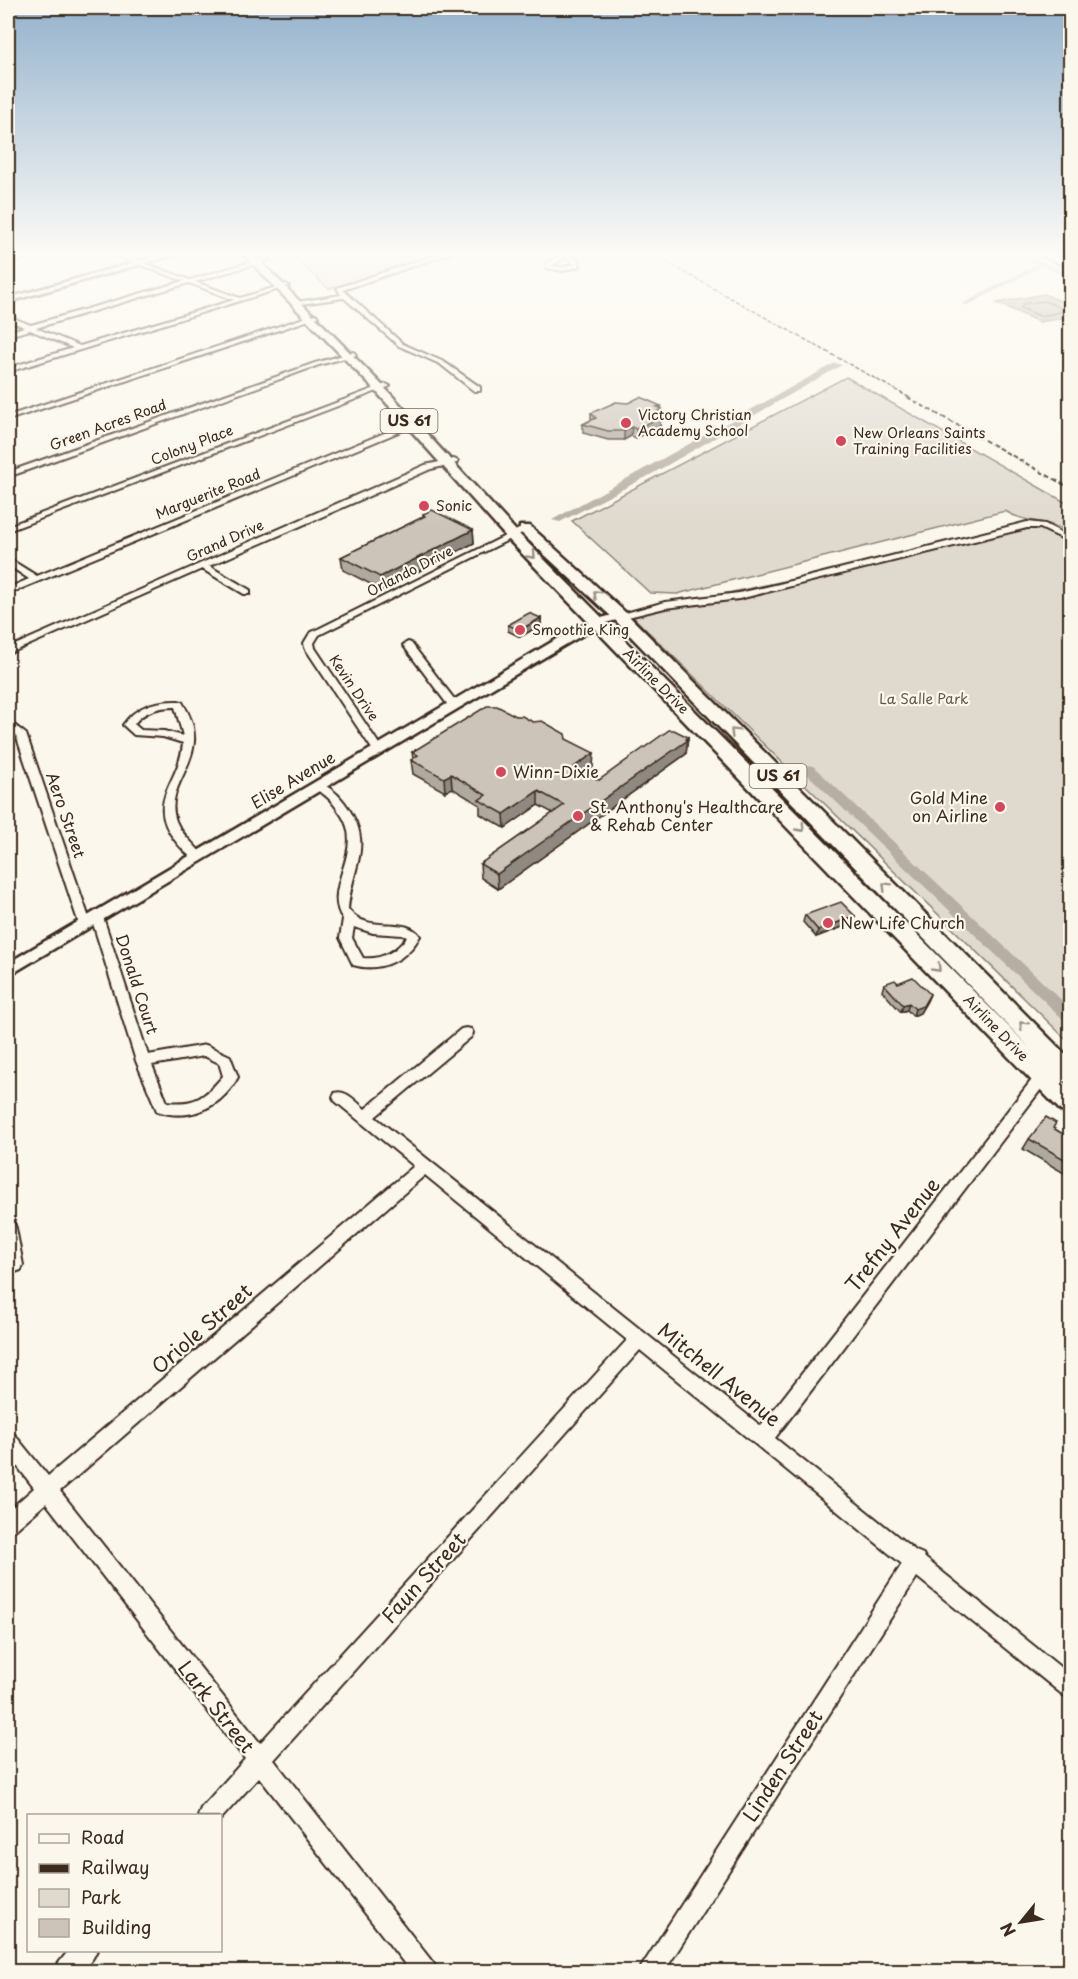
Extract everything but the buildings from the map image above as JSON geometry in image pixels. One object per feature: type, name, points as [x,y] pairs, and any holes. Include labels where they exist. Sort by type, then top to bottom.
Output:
[{"type":"highway","name":"Airline Drive","points":[[340,345],[482,492],[598,622],[741,766],[1059,1072]]},
{"type":"highway","name":"Airline Drive","points":[[519,532],[620,616],[763,761],[1059,1072],[1071,1104]]},
{"type":"highway","points":[[741,766],[763,761]]},
{"type":"street","points":[[72,345],[78,348]]},
{"type":"street","points":[[8,370],[87,345]]},
{"type":"street","points":[[8,418],[227,345]]},
{"type":"street","points":[[402,345],[442,363],[477,390]]},
{"type":"street","name":"Green Acres Road","points":[[8,475],[317,364],[350,355]]},
{"type":"street","name":"Colony Place","points":[[8,530],[382,386]]},
{"type":"street","name":"Marguerite Road","points":[[8,591],[416,423]]},
{"type":"street","name":"Grand Drive","points":[[8,651],[428,467],[451,462]]},
{"type":"street","points":[[620,616],[665,605],[739,596],[1027,525],[1042,526],[1071,540]]},
{"type":"street","name":"Orlando Drive","points":[[310,640],[315,633],[519,532]]},
{"type":"street","points":[[8,561],[35,579]]},
{"type":"street","points":[[202,566],[247,592]]},
{"type":"street","name":"Elise Avenue","points":[[8,970],[598,622],[620,616]]},
{"type":"street","name":"Kevin Drive","points":[[310,640],[310,648],[378,750]]},
{"type":"street","points":[[408,645],[453,706]]},
{"type":"street","points":[[187,741],[164,734],[138,733],[128,725],[131,718],[155,706],[178,704],[185,713],[187,741],[187,756],[169,790],[168,813],[173,829],[198,857]]},
{"type":"street","name":"Aero Street","points":[[8,723],[21,734],[91,920]]},
{"type":"street","points":[[318,786],[332,795],[349,817],[355,835],[355,854],[344,886],[342,909],[349,919],[364,927],[381,930],[406,929],[414,936],[410,946],[380,963],[370,965],[358,962],[346,938],[349,919]]},
{"type":"street","name":"Donald Court","points":[[91,920],[143,1061],[162,1107],[185,1111],[207,1105],[231,1077],[225,1060],[206,1050],[143,1061]]},
{"type":"street","points":[[365,1117],[466,1033]]},
{"type":"street","name":"Trefny Avenue","points":[[763,1438],[1059,1072]]},
{"type":"street","name":"Mitchell Avenue","points":[[340,1096],[1071,1688]]},
{"type":"street","name":"Oriole Street","points":[[8,1523],[424,1166]]},
{"type":"street","points":[[8,1228],[15,1265]]},
{"type":"street","name":"Faun Street","points":[[210,1814],[639,1339]]},
{"type":"street","name":"Lark Street","points":[[8,1440],[426,1971]]},
{"type":"street","name":"Linden Street","points":[[650,1971],[916,1561]]},
{"type":"street","points":[[66,1971],[83,1952]]},
{"type":"green space","name":"New Orleans Saints Training Facilities","points":[[846,377],[1070,505],[1070,533],[1054,525],[1021,518],[1005,511],[677,594],[650,593],[572,521]]},
{"type":"green space","name":"La Salle Park","points":[[1042,526],[1070,537],[1070,1043],[630,614]]},
{"type":"waterway","points":[[557,520],[647,473],[838,365]]},
{"type":"waterway","points":[[809,769],[1070,1017]]},
{"type":"railway","points":[[816,345],[910,398]]},
{"type":"railway","points":[[907,397],[1070,488]]},
{"type":"place","name":"Victory Christian Academy School","points":[[626,423]]},
{"type":"place","name":"New Orleans Saints Training Facilities","points":[[841,441]]},
{"type":"place","name":"Sonic","points":[[424,506]]},
{"type":"place","name":"Smoothie King","points":[[520,630]]},
{"type":"place","name":"Winn-Dixie","points":[[501,772]]},
{"type":"place","name":"Gold Mine on Airline","points":[[1000,807]]},
{"type":"place","name":"St. Anthony's Healthcare & Rehab Center","points":[[578,816]]},
{"type":"place","name":"New Life Church","points":[[828,923]]}]
